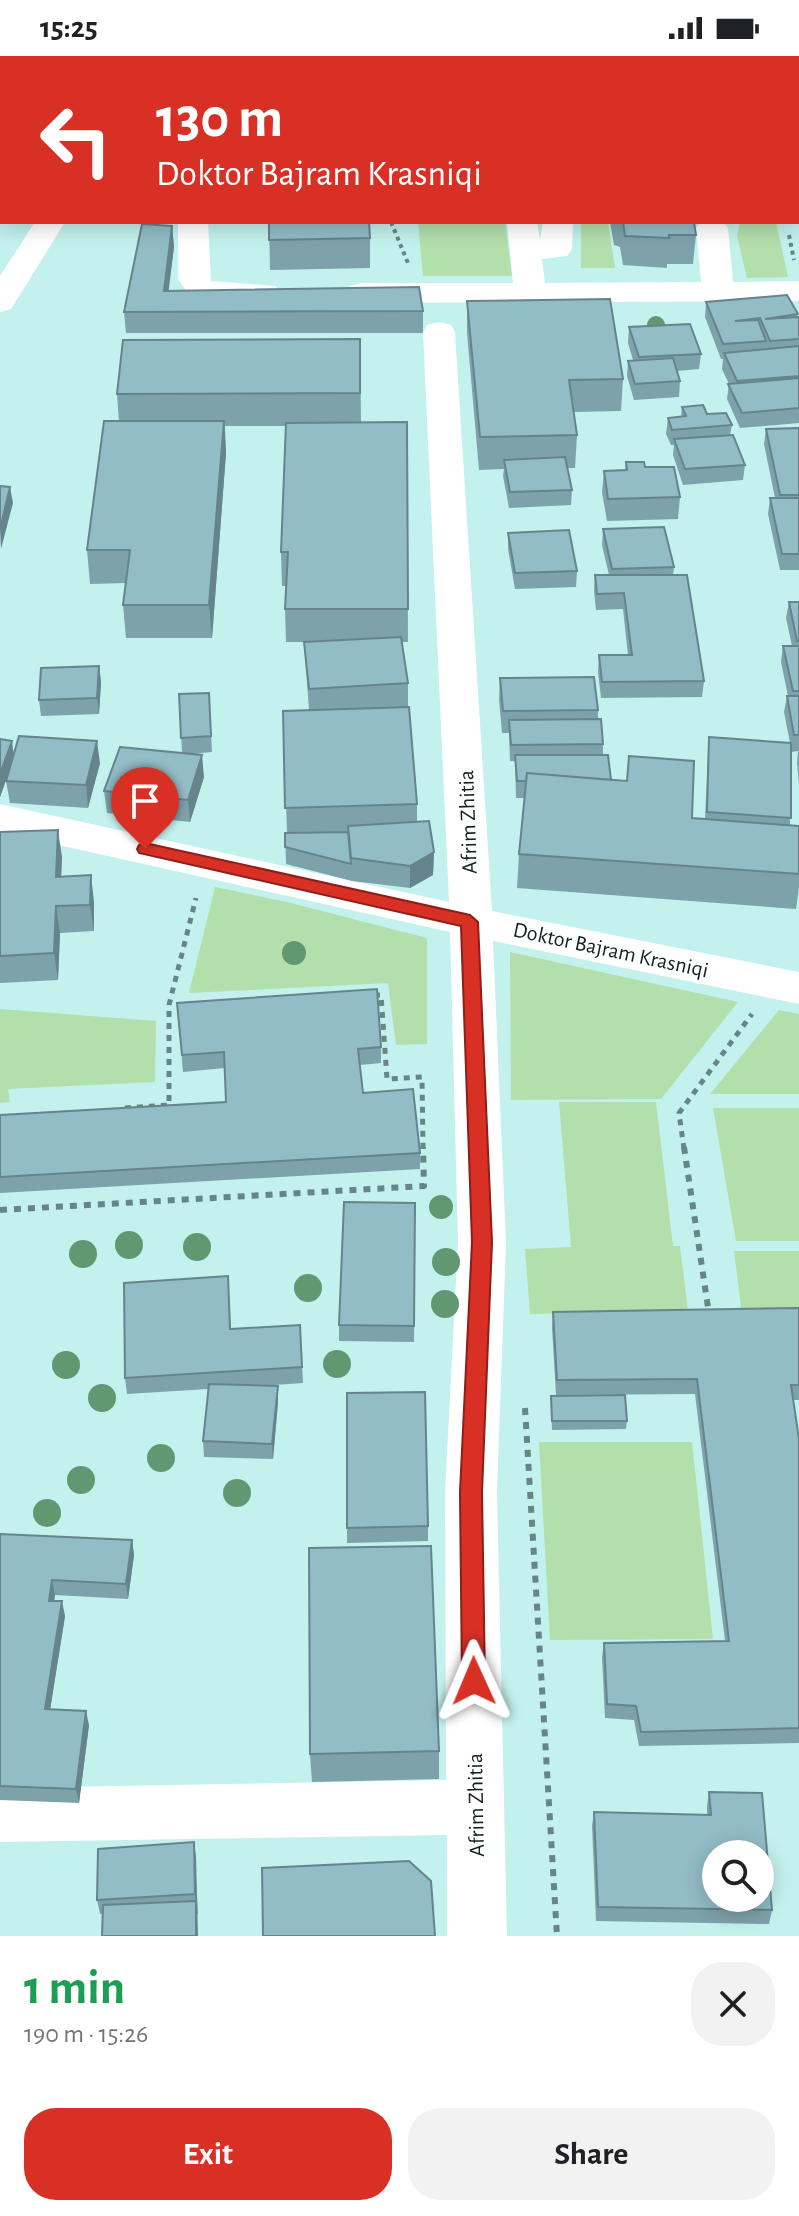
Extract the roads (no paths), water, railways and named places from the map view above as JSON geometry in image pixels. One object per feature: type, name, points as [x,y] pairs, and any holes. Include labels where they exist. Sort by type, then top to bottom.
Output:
[{"type":"street","points":[[1,297],[49,224]]},
{"type":"street","points":[[193,224],[194,279],[201,289],[228,293],[288,293]]},
{"type":"street","points":[[530,293],[524,236],[556,249],[558,224]]},
{"type":"street","points":[[712,228],[718,292]]},
{"type":"street","points":[[334,293],[430,313],[530,293],[718,292],[797,279]]},
{"type":"street","name":"Afrim Zhitia","points":[[430,313],[466,786],[482,1242],[471,1492],[477,1936]]},
{"type":"street","name":"Doktor Bajram Krasniqi","points":[[0,818],[470,922],[799,988]]},
{"type":"street","points":[[0,1815],[476,1807]]}]
